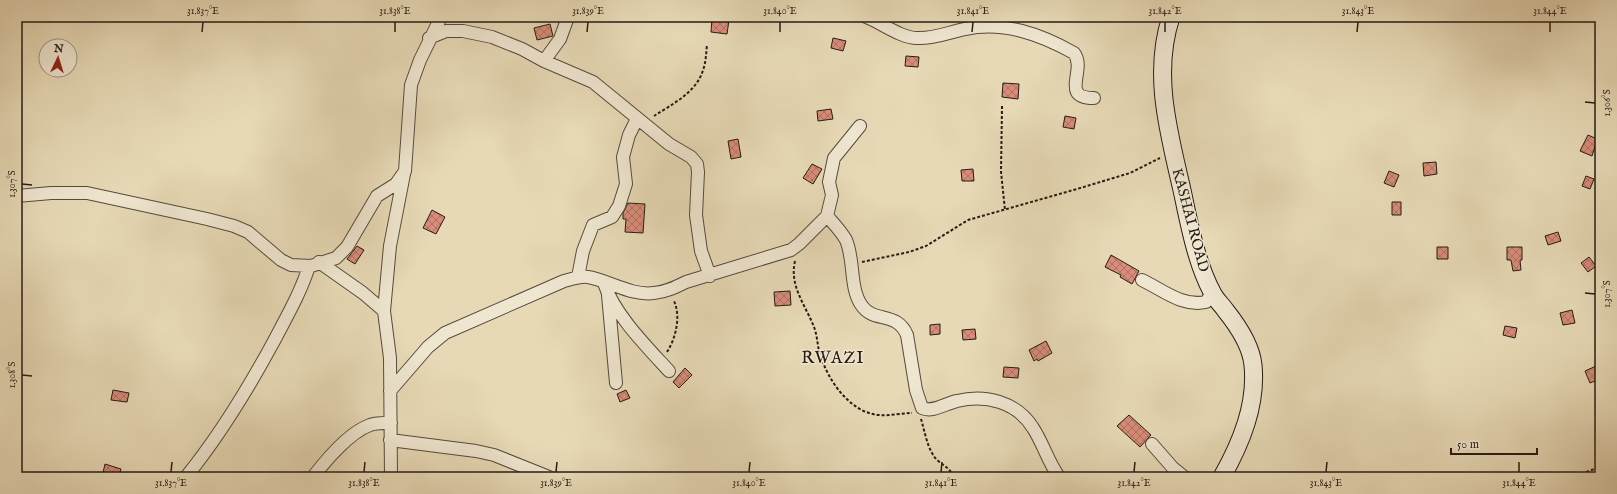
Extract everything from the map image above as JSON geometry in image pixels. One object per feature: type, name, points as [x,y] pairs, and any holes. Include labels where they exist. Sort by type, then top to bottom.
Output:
[{"type":"street","points":[[390,477],[391,422],[389,340],[384,311],[390,246],[405,171],[411,85],[430,38],[441,17]]},
{"type":"street","points":[[544,61],[560,39],[568,17]]},
{"type":"street","points":[[866,17],[916,38],[931,37],[987,26],[1025,31],[1074,53],[1078,62],[1076,91],[1079,96],[1084,98],[1094,98]]},
{"type":"street","name":"KASHAI ROAD","points":[[1171,17],[1163,50],[1162,66],[1164,107],[1191,233],[1212,293],[1234,321],[1245,339],[1253,364],[1253,392],[1249,416],[1235,454],[1222,477]]},
{"type":"street","points":[[430,38],[446,31],[479,33],[501,40],[544,61],[593,82],[669,144],[691,157],[696,164],[698,232],[701,251],[710,276]]},
{"type":"street","points":[[578,277],[583,251],[593,225],[612,217],[620,206],[626,184],[623,157],[630,135],[640,121]]},
{"type":"street","points":[[606,289],[654,294],[670,290],[686,282],[782,254],[799,244],[827,216],[832,195],[829,182],[834,158],[860,126]]},
{"type":"street","points":[[17,196],[51,193],[87,193],[207,219],[248,232],[281,260],[291,265],[314,264],[336,258],[346,247],[377,196],[396,184],[405,171]]},
{"type":"street","points":[[827,216],[839,229],[846,241],[855,290],[861,305],[866,311],[898,322],[903,326],[907,335],[919,402],[922,410],[965,399],[1004,402],[1019,411],[1033,427],[1059,477]]},
{"type":"street","points":[[314,264],[363,293],[384,311]]},
{"type":"street","points":[[186,477],[222,431],[252,382],[314,264]]},
{"type":"street","points":[[390,391],[428,347],[445,332],[490,314],[552,286],[578,277],[587,277],[606,289],[643,343],[668,371]]},
{"type":"street","points":[[1142,280],[1174,297],[1191,303],[1206,302],[1212,293]]},
{"type":"street","points":[[606,289],[616,383]]},
{"type":"street","points":[[313,477],[343,443],[357,432],[378,422],[391,422]]},
{"type":"street","points":[[390,440],[482,452],[494,455],[549,477]]},
{"type":"street","points":[[1152,444],[1173,468],[1184,477]]},
{"type":"path","points":[[640,121],[675,102],[697,83],[703,71],[708,46]]},
{"type":"path","points":[[1002,106],[1001,172],[1004,210]]},
{"type":"path","points":[[851,263],[878,259],[926,246],[968,220],[1130,173],[1173,151]]},
{"type":"path","points":[[799,244],[793,268],[800,301],[815,328],[820,357],[826,369],[848,402],[867,413],[879,415],[922,410],[929,448],[936,459],[952,473],[954,477]]},
{"type":"path","points":[[659,361],[668,350],[675,332],[677,308],[670,290]]},
{"type":"path","points":[[1572,477],[1600,467]]},
{"type":"building","points":[[712,18],[729,20],[727,34],[711,32]]},
{"type":"building","points":[[550,24],[553,36],[537,40],[534,28]]},
{"type":"building","points":[[833,38],[846,41],[843,51],[831,48]]},
{"type":"building","points":[[906,56],[919,57],[918,67],[905,66]]},
{"type":"building","points":[[1003,83],[1019,84],[1018,99],[1002,97]]},
{"type":"building","points":[[831,109],[833,119],[818,121],[817,111]]},
{"type":"building","points":[[1065,116],[1076,118],[1074,129],[1063,127]]},
{"type":"building","points":[[1588,135],[1597,139],[1592,156],[1580,151]]},
{"type":"building","points":[[738,139],[741,157],[731,159],[728,141]]},
{"type":"building","points":[[1436,162],[1437,174],[1424,176],[1423,163]]},
{"type":"building","points":[[812,164],[822,169],[813,184],[803,178]]},
{"type":"building","points":[[973,169],[974,181],[962,181],[961,170]]},
{"type":"building","points":[[1389,171],[1399,175],[1394,187],[1384,183]]},
{"type":"building","points":[[1586,176],[1594,179],[1590,189],[1582,186]]},
{"type":"building","points":[[1392,202],[1401,202],[1401,215],[1392,215]]},
{"type":"building","points":[[628,203],[645,204],[643,233],[625,232],[626,219],[623,219],[623,213]]},
{"type":"building","points":[[432,210],[445,217],[436,234],[423,228]]},
{"type":"building","points":[[1558,232],[1561,241],[1548,245],[1545,236]]},
{"type":"building","points":[[357,246],[364,250],[355,264],[347,259]]},
{"type":"building","points":[[1437,247],[1448,247],[1448,259],[1437,259]]},
{"type":"building","points":[[1507,247],[1522,247],[1522,260],[1520,260],[1521,270],[1513,271],[1511,260],[1507,260]]},
{"type":"building","points":[[1111,255],[1139,271],[1132,284],[1120,277],[1121,275],[1105,267]]},
{"type":"building","points":[[1589,257],[1596,266],[1588,272],[1581,263]]},
{"type":"building","points":[[790,291],[791,305],[775,306],[774,292]]},
{"type":"building","points":[[1572,310],[1575,323],[1563,325],[1560,313]]},
{"type":"building","points":[[940,324],[940,334],[930,335],[930,325]]},
{"type":"building","points":[[1505,326],[1517,328],[1515,338],[1503,335]]},
{"type":"building","points":[[975,329],[976,339],[963,340],[962,330]]},
{"type":"building","points":[[1046,341],[1052,353],[1038,361],[1037,359],[1034,361],[1029,350]]},
{"type":"building","points":[[1596,366],[1600,379],[1590,383],[1585,371]]},
{"type":"building","points":[[1004,367],[1019,368],[1018,378],[1003,377]]},
{"type":"building","points":[[685,368],[692,375],[679,388],[673,382]]},
{"type":"building","points":[[113,390],[129,393],[127,402],[111,400]]},
{"type":"building","points":[[626,390],[630,398],[620,402],[617,394]]},
{"type":"building","points":[[1129,415],[1151,435],[1140,447],[1117,426]]},
{"type":"building","points":[[105,464],[121,469],[119,477],[102,477]]},
{"type":"district","name":"RWAZI","points":[[833,357]]}]
